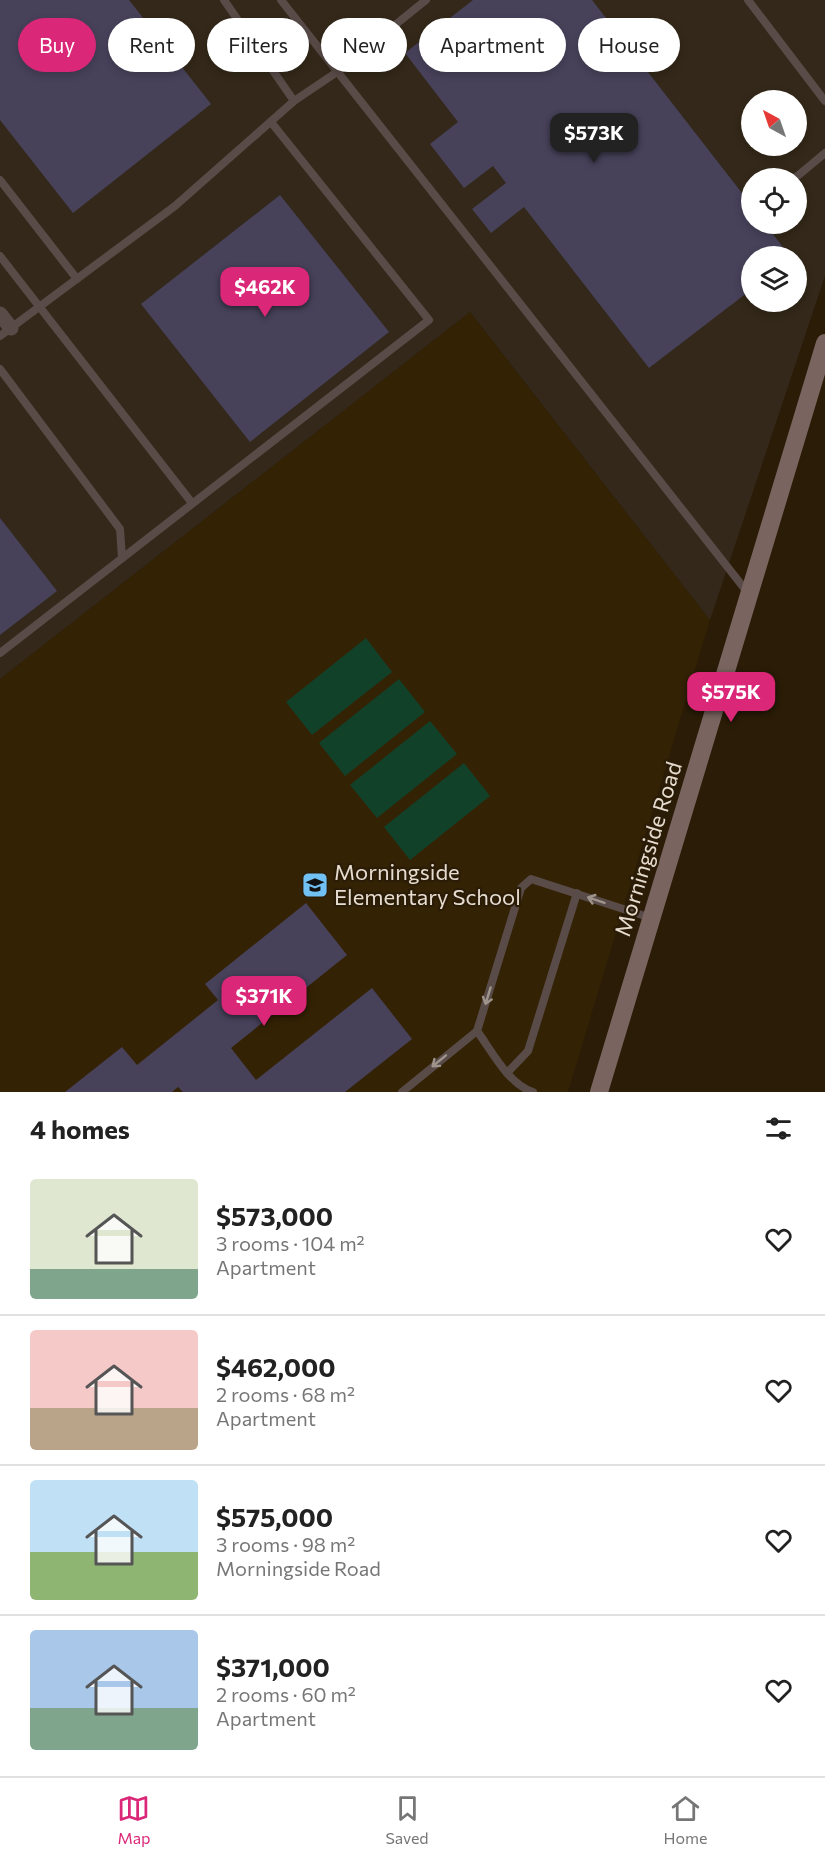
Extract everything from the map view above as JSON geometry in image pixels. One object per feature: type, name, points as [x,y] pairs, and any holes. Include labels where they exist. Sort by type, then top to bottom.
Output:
[{"type":"street","points":[[0,314],[6,332]]},
{"type":"street","name":"Morningside Road","points":[[599,1092],[825,343]]},
{"type":"lane","points":[[224,0],[294,102]]},
{"type":"lane","points":[[281,0],[321,51]]},
{"type":"lane","points":[[404,18],[426,0]]},
{"type":"lane","points":[[748,0],[825,101]]},
{"type":"lane","points":[[6,332],[174,206],[294,102],[337,72],[750,596]]},
{"type":"lane","points":[[0,653],[429,320],[271,122]]},
{"type":"lane","points":[[807,168],[825,153]]},
{"type":"lane","points":[[0,180],[77,279]]},
{"type":"lane","points":[[0,256],[192,504]]},
{"type":"lane","points":[[0,369],[120,529],[122,558]]},
{"type":"lane","points":[[402,1092],[477,1031],[521,888],[531,879],[652,918]]},
{"type":"lane","points":[[507,1073],[528,1052],[577,893]]},
{"type":"lane","points":[[477,1031],[507,1073],[524,1089],[533,1092]]},
{"type":"shaded area","points":[[0,0],[825,0],[825,276],[710,620],[470,312],[0,679]]},
{"type":"shaded area","name":"Morningside Elementary School","points":[[470,312],[710,620],[568,1092],[0,1092],[0,679]]},
{"type":"green space","points":[[366,638],[392,672],[312,735],[286,702]]},
{"type":"green space","points":[[399,679],[425,712],[345,776],[319,743]]},
{"type":"green space","points":[[430,721],[457,754],[377,818],[350,785]]},
{"type":"green space","points":[[464,763],[490,796],[410,860],[384,827]]},
{"type":"building","points":[[0,0],[129,0],[143,18],[108,18],[108,72],[186,72],[211,104],[73,213],[0,120]]},
{"type":"building","points":[[473,0],[592,0],[606,18],[578,18],[578,72],[648,72],[741,192],[741,234],[773,234],[782,246],[741,246],[741,297],[649,368],[524,207],[491,233],[472,209],[506,183],[493,166],[464,188],[430,144],[458,122],[420,72],[566,72],[566,18],[450,18]]},
{"type":"building","points":[[419,42],[419,71],[407,56],[407,51]]},
{"type":"building","points":[[280,195],[389,332],[250,442],[141,304]]},
{"type":"building","points":[[0,518],[57,591],[0,635]]},
{"type":"building","points":[[306,903],[347,955],[231,1048],[256,1080],[372,988],[412,1039],[345,1092],[183,1092],[178,1087],[172,1092],[65,1092],[122,1047],[137,1065],[218,1000],[205,984]]},
{"type":"place","name":"Morningside Elementary School","points":[[315,885]]}]
